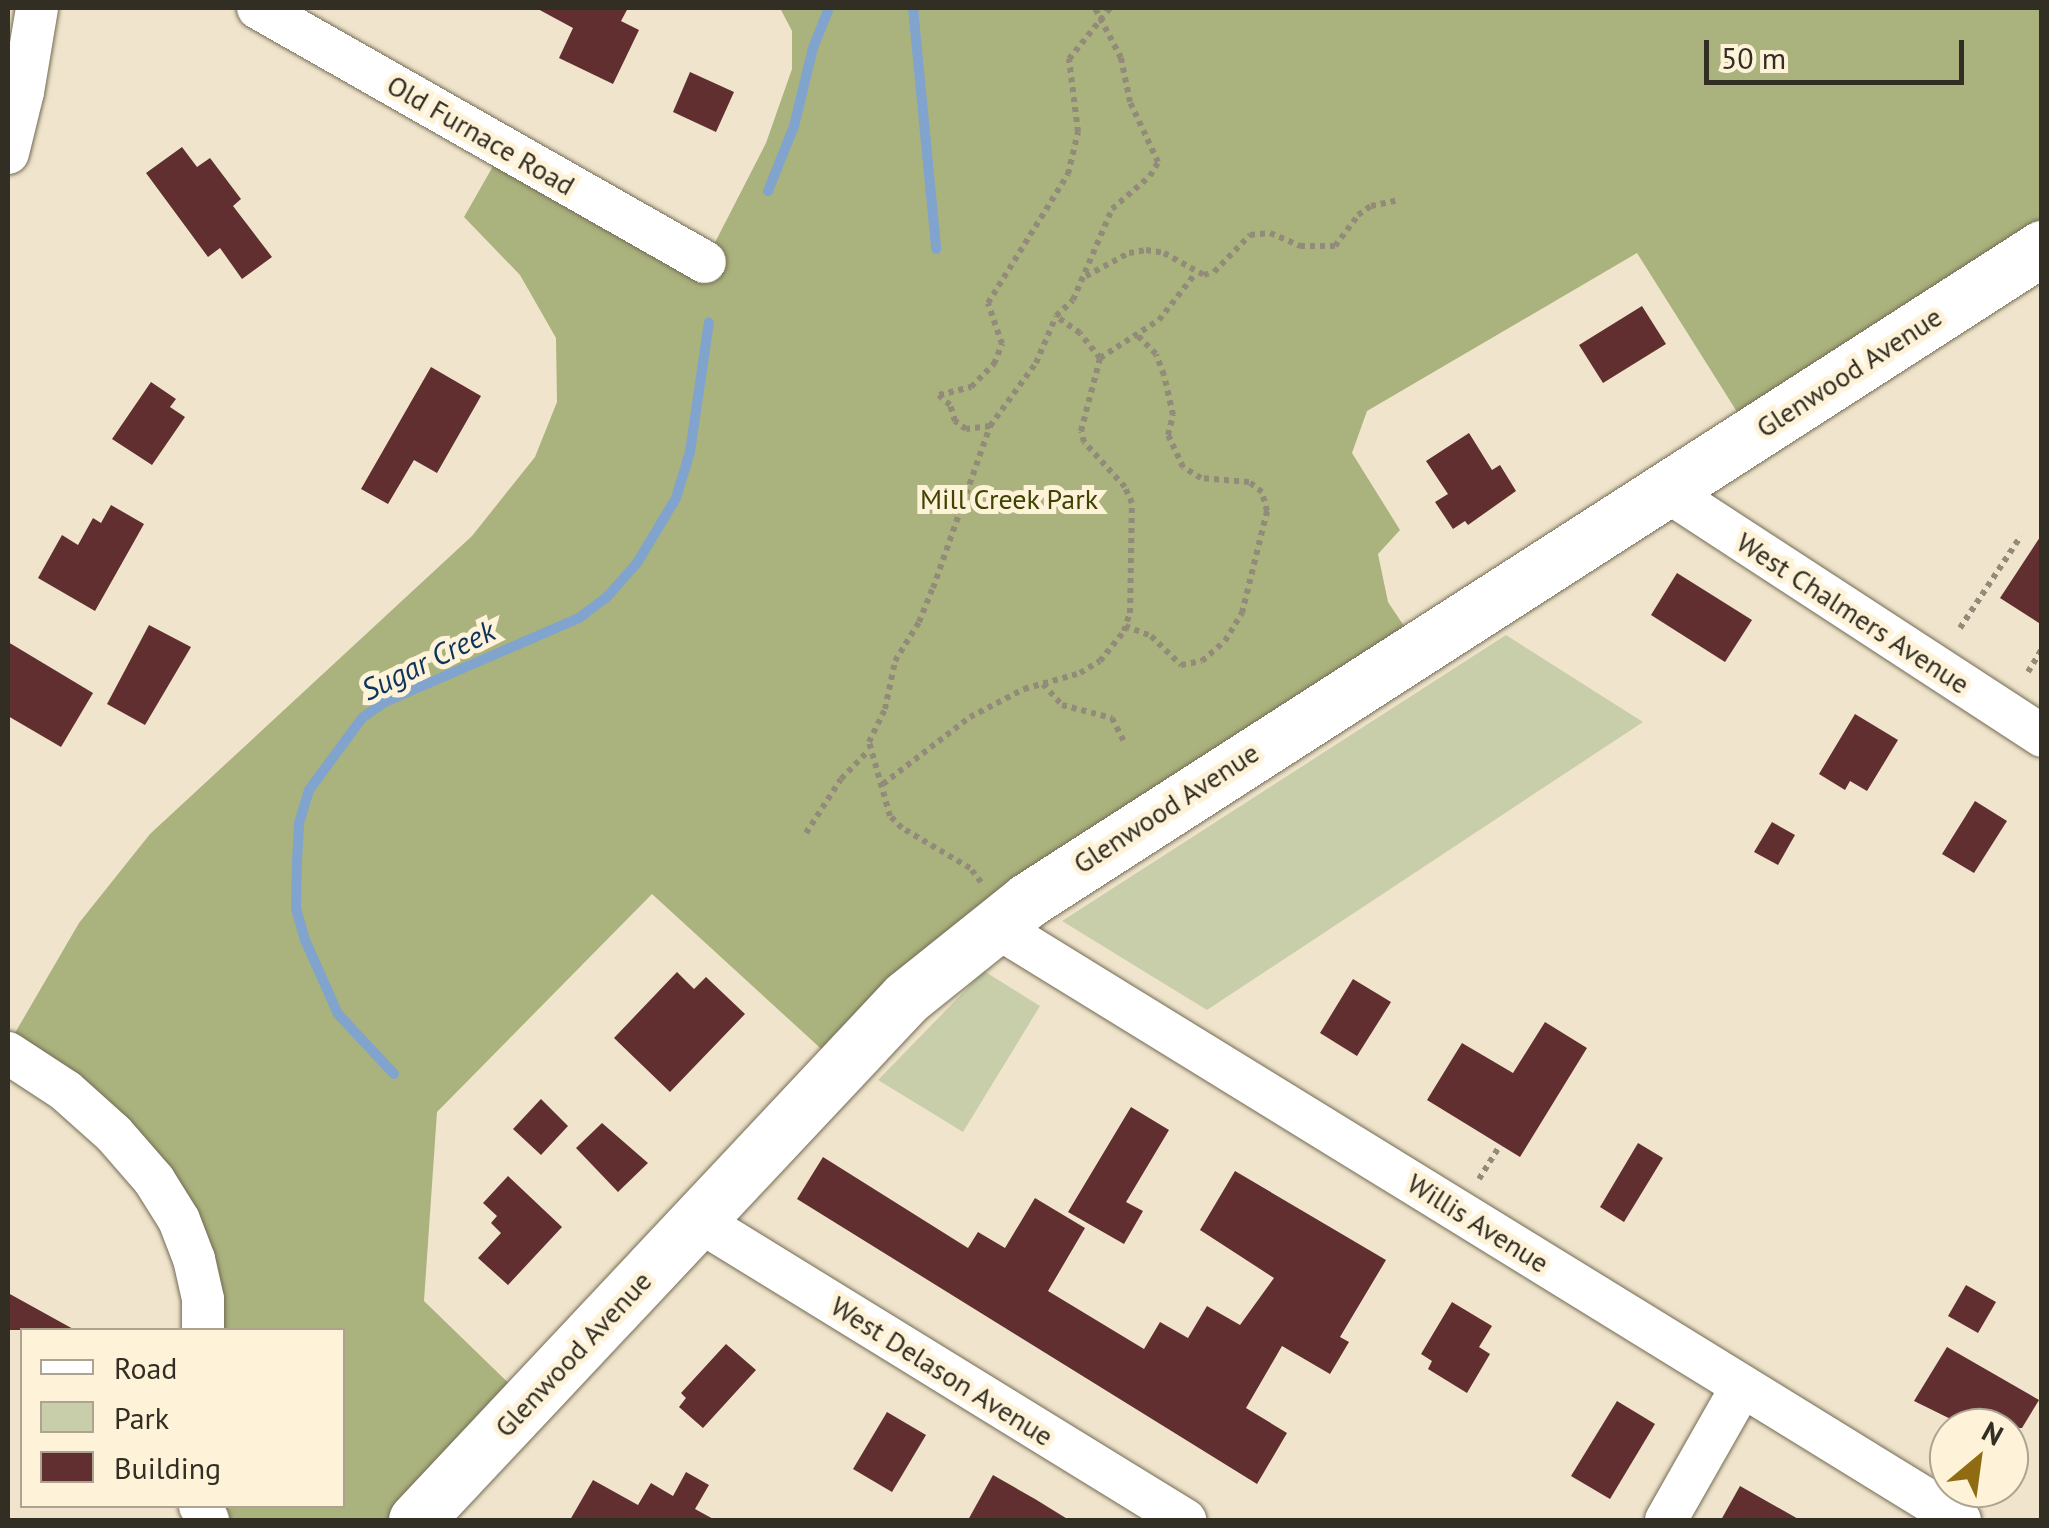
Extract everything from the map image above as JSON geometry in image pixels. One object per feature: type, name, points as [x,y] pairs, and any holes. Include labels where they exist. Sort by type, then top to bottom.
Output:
[{"type":"main road","name":"Glenwood Avenue","points":[[421,1519],[907,997],[988,904],[1055,879],[2042,248]]},
{"type":"street","points":[[8,153],[24,92],[37,8]]},
{"type":"street","name":"Old Furnace Road","points":[[258,8],[705,262]]},
{"type":"street","name":"West Chalmers Avenue","points":[[1665,490],[2042,736]]},
{"type":"street","name":"Willis Avenue","points":[[988,904],[1742,1386],[1960,1520]]},
{"type":"street","points":[[8,1053],[78,1101],[154,1180],[178,1220],[194,1259],[203,1299],[203,1328]]},
{"type":"street","name":"West Delason Avenue","points":[[699,1221],[1185,1520]]},
{"type":"street","points":[[1666,1520],[1742,1386]]},
{"type":"path","points":[[806,833],[833,790],[869,750],[896,661],[920,622],[990,426],[1036,364],[1056,316],[1073,300],[1112,208],[1150,176],[1158,162],[1130,102],[1121,58],[1095,8]]},
{"type":"path","points":[[990,426],[966,428],[955,421],[950,405],[940,395],[971,387],[994,364],[1002,344],[988,304],[1068,174],[1078,132],[1069,59],[1110,8]]},
{"type":"path","points":[[1085,276],[1130,252],[1146,250],[1164,253],[1195,274],[1214,272],[1250,235],[1270,234],[1300,246],[1335,246],[1371,206],[1395,201]]},
{"type":"path","points":[[883,784],[949,730],[1006,697],[1100,661],[1125,626],[1133,596],[1132,504],[1124,487],[1084,442],[1082,431],[1100,358],[1159,320],[1195,274]]},
{"type":"path","points":[[1056,316],[1080,332],[1100,358]]},
{"type":"path","points":[[1125,626],[1151,636],[1182,665],[1202,661],[1225,640],[1242,613],[1268,510],[1262,492],[1249,482],[1201,478],[1183,467],[1168,436],[1173,414],[1164,375],[1156,354],[1138,336]]},
{"type":"path","points":[[1960,628],[2021,536]]},
{"type":"path","points":[[2028,672],[2042,650]]},
{"type":"path","points":[[1043,684],[1062,705],[1112,718],[1123,740]]},
{"type":"path","points":[[869,750],[876,759],[883,784],[883,802],[902,828],[958,859],[988,904]]},
{"type":"path","points":[[1479,1179],[1500,1145]]},
{"type":"green space","name":"Mill Creek Park","points":[[780,8],[2041,8],[2041,248],[1751,434],[1637,253],[1367,411],[1352,453],[1400,530],[1378,554],[1388,602],[1418,647],[841,1067],[652,894],[437,1112],[424,1301],[528,1402],[416,1520],[208,1520],[201,1508],[345,1508],[345,1328],[203,1328],[179,1220],[8,1045],[79,923],[150,834],[472,536],[535,457],[557,402],[556,338],[520,275],[464,217],[504,147],[705,262],[766,143],[792,69],[792,31]]},
{"type":"green space","points":[[1506,635],[1643,722],[1207,1010],[1062,921]]},
{"type":"green space","points":[[984,971],[1040,1006],[963,1132],[878,1080]]},
{"type":"building","points":[[536,8],[628,8],[621,21],[639,30],[613,84],[559,58],[573,28]]},
{"type":"building","points":[[690,72],[734,92],[716,132],[673,112]]},
{"type":"building","points":[[182,147],[197,167],[210,158],[241,199],[233,206],[272,257],[242,279],[220,248],[208,257],[146,173]]},
{"type":"building","points":[[1642,306],[1666,344],[1603,383],[1579,345]]},
{"type":"building","points":[[431,367],[481,396],[437,473],[414,460],[388,504],[361,489]]},
{"type":"building","points":[[151,382],[176,399],[170,407],[185,417],[152,465],[112,439]]},
{"type":"building","points":[[1469,433],[1492,470],[1500,465],[1516,491],[1468,525],[1465,521],[1453,529],[1435,502],[1448,494],[1426,461]]},
{"type":"building","points":[[111,505],[144,524],[95,611],[38,578],[62,535],[78,545],[93,518],[101,523]]},
{"type":"building","points":[[2042,534],[2042,625],[2000,598]]},
{"type":"building","points":[[1677,573],[1752,620],[1725,662],[1651,615]]},
{"type":"building","points":[[149,625],[191,647],[145,725],[107,704]]},
{"type":"building","points":[[8,642],[93,693],[61,747],[8,716]]},
{"type":"building","points":[[1855,714],[1898,740],[1867,791],[1850,781],[1845,790],[1819,774]]},
{"type":"building","points":[[1975,801],[2007,821],[1974,873],[1942,854]]},
{"type":"building","points":[[1772,822],[1795,835],[1778,865],[1754,852]]},
{"type":"building","points":[[677,972],[694,989],[706,977],[745,1014],[670,1092],[614,1038]]},
{"type":"building","points":[[1353,979],[1391,1002],[1357,1056],[1320,1033]]},
{"type":"building","points":[[1545,1022],[1587,1048],[1520,1157],[1427,1100],[1462,1043],[1513,1073]]},
{"type":"building","points":[[541,1099],[568,1126],[541,1155],[513,1129]]},
{"type":"building","points":[[1131,1107],[1169,1130],[1126,1202],[1143,1211],[1124,1244],[1068,1212]]},
{"type":"building","points":[[602,1123],[648,1163],[618,1192],[576,1148]]},
{"type":"building","points":[[1638,1143],[1663,1158],[1624,1222],[1600,1207]]},
{"type":"building","points":[[823,1157],[968,1248],[978,1232],[1005,1248],[1035,1198],[1085,1228],[1048,1291],[1144,1349],[1160,1322],[1188,1338],[1207,1306],[1240,1325],[1274,1278],[1200,1230],[1235,1171],[1386,1260],[1340,1337],[1349,1342],[1330,1374],[1282,1346],[1246,1408],[1287,1433],[1257,1484],[797,1199]]},
{"type":"building","points":[[508,1176],[562,1227],[508,1285],[478,1258],[501,1233],[491,1223],[497,1216],[483,1203]]},
{"type":"building","points":[[1966,1285],[1996,1302],[1978,1333],[1948,1316]]},
{"type":"building","points":[[8,1293],[71,1328],[20,1328],[8,1330]]},
{"type":"building","points":[[1452,1302],[1492,1326],[1479,1347],[1490,1354],[1467,1393],[1428,1369],[1432,1361],[1421,1354]]},
{"type":"building","points":[[726,1344],[756,1370],[703,1428],[679,1407],[686,1398],[681,1393]]},
{"type":"building","points":[[1947,1347],[2039,1400],[2029,1416],[2029,1408],[1929,1408],[1914,1401]]},
{"type":"building","points":[[1617,1401],[1655,1424],[1610,1499],[1571,1476]]},
{"type":"building","points":[[887,1412],[926,1435],[892,1492],[853,1469]]},
{"type":"building","points":[[686,1472],[709,1485],[695,1509],[715,1520],[570,1520],[593,1480],[638,1505],[651,1483],[673,1496]]},
{"type":"building","points":[[993,1475],[1035,1499],[1069,1520],[968,1520]]},
{"type":"building","points":[[1740,1486],[1800,1520],[1721,1520]]},
{"type":"waterway","name":"Sugar Creek","points":[[768,191],[794,126],[813,48],[829,8]]},
{"type":"waterway","points":[[913,8],[936,249]]},
{"type":"waterway","name":"Sugar Creek","points":[[394,1074],[338,1014],[305,940],[296,908],[297,862],[299,823],[309,790],[362,718],[385,702],[579,618],[606,598],[637,563],[676,498],[690,452],[709,322]]}]
